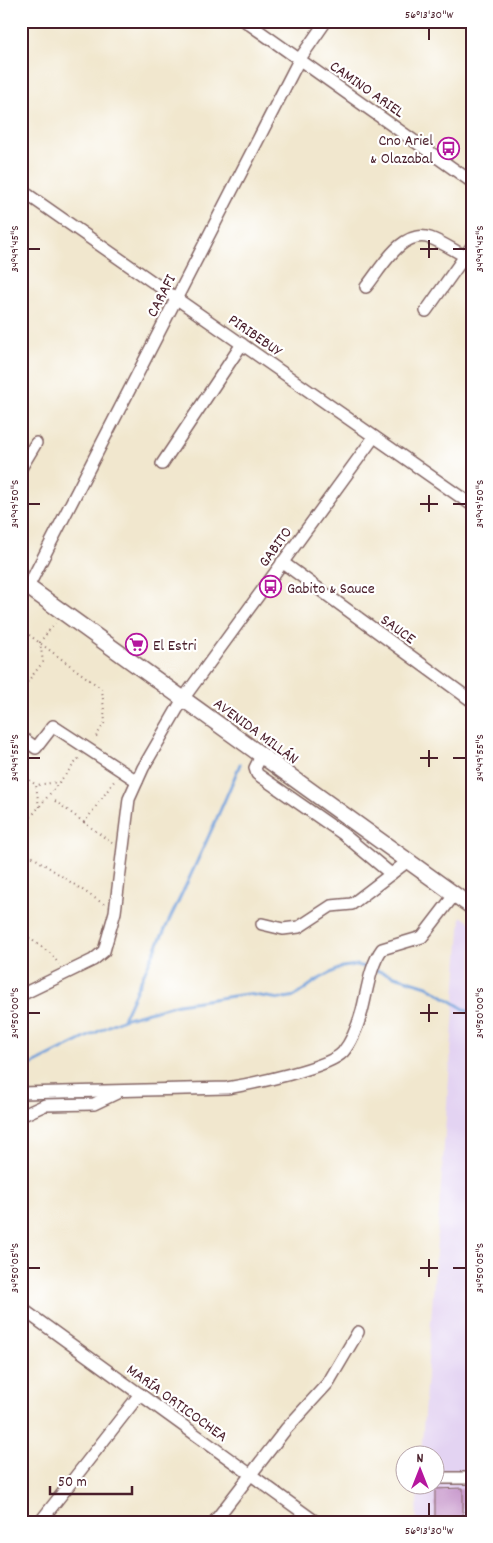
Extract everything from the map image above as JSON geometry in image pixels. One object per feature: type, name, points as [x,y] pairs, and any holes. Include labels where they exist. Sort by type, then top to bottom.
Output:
[{"type":"main road","name":"AVENIDA MILLÁN","points":[[25,585],[454,894],[471,904]]},
{"type":"street","name":"CAMINO ARIEL","points":[[245,21],[472,182]]},
{"type":"street","name":"CARAFI","points":[[25,585],[176,298],[298,60],[326,21]]},
{"type":"street","name":"PIRIBEBUY","points":[[21,190],[472,505]]},
{"type":"street","points":[[366,287],[398,246],[412,237],[428,237],[464,256]]},
{"type":"street","points":[[426,311],[472,246]]},
{"type":"street","points":[[162,464],[242,344]]},
{"type":"street","name":"GABITO","points":[[21,994],[93,960],[104,951],[115,912],[129,799],[137,781],[184,698],[374,437]]},
{"type":"street","points":[[21,468],[36,444]]},
{"type":"street","name":"SAUCE","points":[[282,562],[472,701]]},
{"type":"street","points":[[21,737],[36,748],[53,726],[137,781]]},
{"type":"street","points":[[262,754],[255,768],[257,774],[342,834],[391,874]]},
{"type":"street","points":[[262,924],[283,929],[299,927],[331,906],[352,904],[408,861]]},
{"type":"street","points":[[21,1093],[227,1088],[259,1082],[322,1064],[342,1053],[357,1028],[380,952],[386,947],[409,943],[422,937],[454,894]]},
{"type":"street","points":[[21,1116],[45,1105],[94,1104],[119,1092]]},
{"type":"street","name":"MARÍA ORTICOCHEA","points":[[24,1314],[140,1394],[316,1522]]},
{"type":"street","points":[[214,1522],[249,1474],[286,1429],[328,1383],[358,1332]]},
{"type":"street","points":[[40,1522],[140,1394]]},
{"type":"street","points":[[446,1478],[472,1478]]},
{"type":"path","points":[[21,690],[43,662],[40,642],[63,612]]},
{"type":"path","points":[[21,629],[102,689],[105,722],[88,748],[21,829]]},
{"type":"path","points":[[84,822],[121,771]]},
{"type":"path","points":[[21,774],[36,785],[60,782]]},
{"type":"path","points":[[36,785],[39,807]]},
{"type":"path","points":[[55,801],[123,851]]},
{"type":"path","points":[[24,851],[115,912]]},
{"type":"path","points":[[21,932],[51,954],[67,973]]},
{"type":"shaded area","points":[[461,916],[472,924],[472,1522],[416,1522],[417,1496],[446,1496],[446,1446],[422,1446]]},
{"type":"building","points":[[463,1488],[463,1522],[435,1522],[435,1496],[446,1496],[446,1489]]},
{"type":"waterway","points":[[123,1019],[212,829],[240,764]]},
{"type":"waterway","points":[[21,1070],[123,1019],[178,1004],[247,994],[280,999],[295,996],[317,980],[342,967],[357,965],[369,968]]},
{"type":"waterway","points":[[375,970],[427,986],[472,1014]]},
{"type":"place","name":"Cno Ariel & Olazabal","points":[[449,148]]},
{"type":"place","name":"Gabito & Sauce","points":[[271,587]]},
{"type":"place","name":"El Estri","points":[[137,644]]}]
